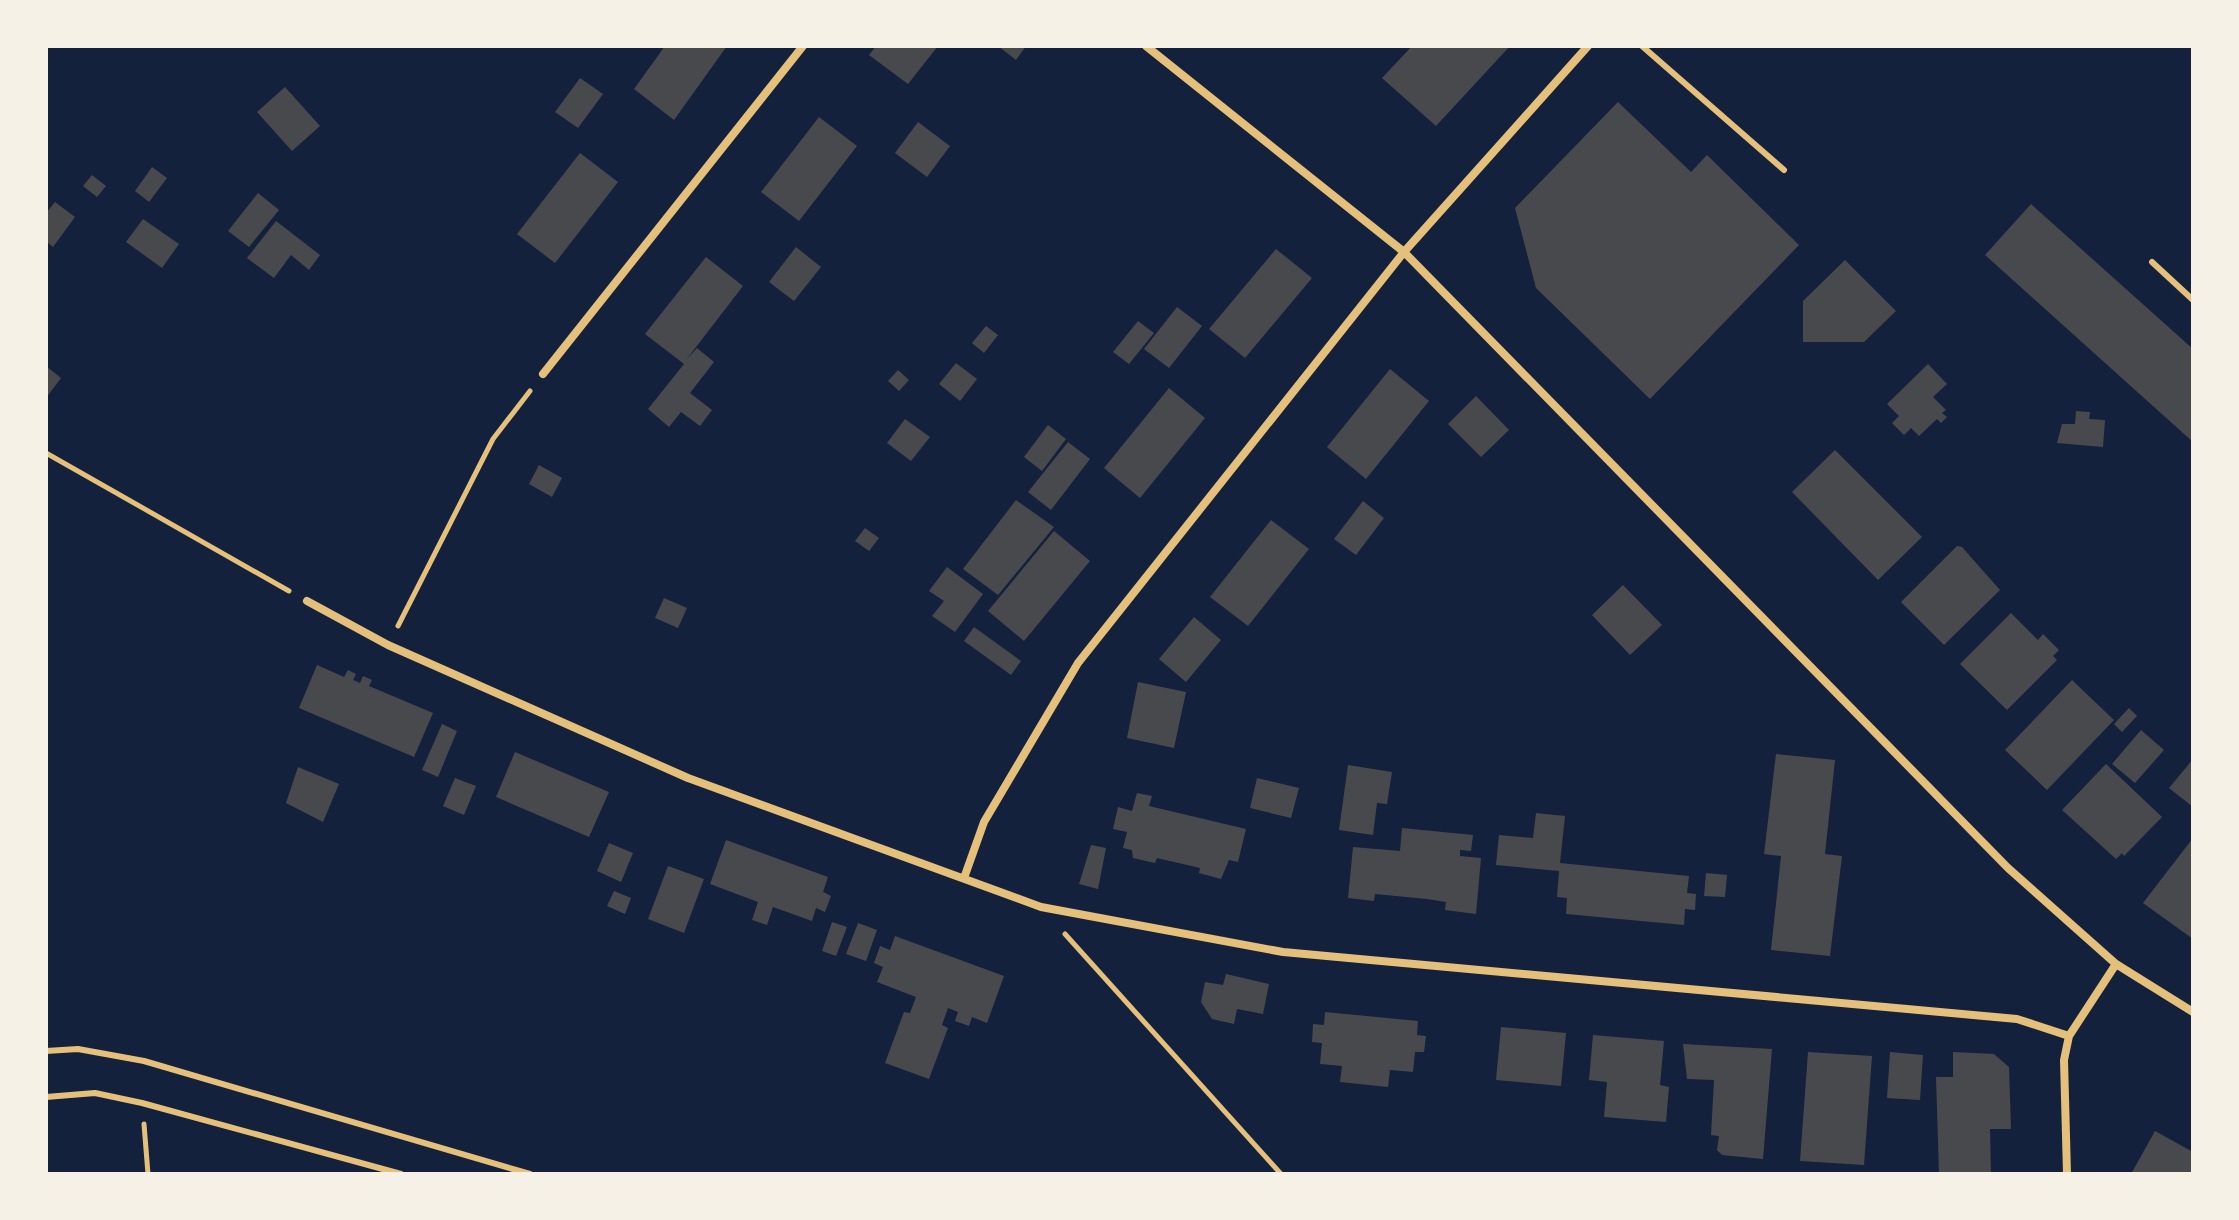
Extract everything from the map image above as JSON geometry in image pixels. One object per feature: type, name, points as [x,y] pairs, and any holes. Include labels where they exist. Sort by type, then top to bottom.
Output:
[{"type":"street","points":[[543,374],[803,46]]},
{"type":"street","points":[[1146,46],[1404,252],[2008,868],[2116,964],[2193,1012]]},
{"type":"street","points":[[964,878],[984,822],[1078,663],[1404,252],[1588,46]]},
{"type":"street","points":[[307,601],[388,645],[688,778],[1041,907],[1283,952],[2017,1019],[2069,1036]]},
{"type":"street","points":[[2067,1174],[2064,1060],[2069,1036],[2116,964]]},
{"type":"lane","points":[[1642,46],[1784,170]]},
{"type":"lane","points":[[2152,262],[2193,300]]},
{"type":"lane","points":[[46,1051],[78,1049],[144,1061],[530,1174]]},
{"type":"lane","points":[[46,1097],[95,1093],[142,1103],[401,1174]]},
{"type":"path","points":[[388,645],[493,439],[543,374]]},
{"type":"path","points":[[46,453],[307,601]]},
{"type":"path","points":[[1041,907],[1281,1174]]},
{"type":"path","points":[[142,1103],[148,1174]]},
{"type":"building","points":[[665,46],[727,46],[674,120],[634,89]]},
{"type":"building","points":[[876,46],[938,46],[908,84],[869,55]]},
{"type":"building","points":[[998,46],[1026,46],[1016,60]]},
{"type":"building","points":[[1412,46],[1510,46],[1436,126],[1382,78]]},
{"type":"building","points":[[580,78],[603,94],[578,128],[555,112]]},
{"type":"building","points":[[285,87],[320,126],[292,151],[257,112]]},
{"type":"building","points":[[1618,102],[1691,172],[1707,155],[1799,245],[1650,399],[1536,288],[1515,208]]},
{"type":"building","points":[[819,117],[857,146],[799,221],[761,192]]},
{"type":"building","points":[[918,122],[950,146],[927,177],[895,153]]},
{"type":"building","points":[[580,153],[618,182],[555,263],[517,234]]},
{"type":"building","points":[[152,167],[167,178],[149,202],[135,191]]},
{"type":"building","points":[[92,175],[106,186],[97,197],[83,186]]},
{"type":"building","points":[[258,193],[279,210],[249,247],[228,231]]},
{"type":"building","points":[[55,202],[75,217],[53,247],[46,241],[46,213]]},
{"type":"building","points":[[2031,204],[2193,349],[2193,442],[1985,255]]},
{"type":"building","points":[[143,219],[179,244],[162,268],[126,242]]},
{"type":"building","points":[[276,221],[320,255],[309,270],[291,255],[274,278],[247,258]]},
{"type":"building","points":[[796,247],[821,267],[794,301],[769,282]]},
{"type":"building","points":[[1276,249],[1312,278],[1245,358],[1209,329]]},
{"type":"building","points":[[706,257],[743,286],[686,360],[697,348],[714,362],[690,393],[712,410],[700,426],[681,412],[669,427],[648,409],[684,364],[645,334]]},
{"type":"building","points":[[1845,260],[1896,311],[1864,342],[1803,342],[1803,301]]},
{"type":"building","points":[[1177,307],[1202,326],[1169,368],[1144,349]]},
{"type":"building","points":[[1138,321],[1154,333],[1129,364],[1113,352]]},
{"type":"building","points":[[986,326],[998,335],[984,353],[972,343]]},
{"type":"building","points":[[956,363],[977,379],[960,401],[939,384]]},
{"type":"building","points":[[1928,364],[1947,384],[1933,397],[1946,410],[1942,413],[1947,417],[1941,423],[1937,419],[1919,436],[1911,428],[1904,435],[1892,423],[1899,416],[1887,404]]},
{"type":"building","points":[[46,366],[61,378],[46,398]]},
{"type":"building","points":[[1390,369],[1429,401],[1366,479],[1327,447]]},
{"type":"building","points":[[898,370],[909,380],[899,391],[888,381]]},
{"type":"building","points":[[1169,388],[1205,418],[1140,498],[1104,468]]},
{"type":"building","points":[[1476,396],[1509,430],[1481,457],[1448,424]]},
{"type":"building","points":[[2076,411],[2090,412],[2089,419],[2105,420],[2103,447],[2057,443],[2062,424],[2075,424]]},
{"type":"building","points":[[905,419],[930,437],[911,461],[887,443]]},
{"type":"building","points":[[1048,425],[1066,439],[1042,471],[1024,457]]},
{"type":"building","points":[[1068,442],[1090,459],[1051,510],[1028,492]]},
{"type":"building","points":[[1835,450],[1922,537],[1878,580],[1792,492]]},
{"type":"building","points":[[539,465],[562,478],[552,497],[529,484]]},
{"type":"building","points":[[1016,500],[1054,527],[998,595],[963,569]]},
{"type":"building","points":[[1363,501],[1384,518],[1356,555],[1334,539]]},
{"type":"building","points":[[1271,520],[1309,549],[1248,626],[1210,597]]},
{"type":"building","points":[[865,528],[879,538],[869,551],[855,541]]},
{"type":"building","points":[[1054,531],[1090,561],[1024,641],[988,611]]},
{"type":"building","points":[[1957,546],[1962,547],[2000,590],[1944,645],[1901,602]]},
{"type":"building","points":[[947,567],[983,594],[955,632],[932,616],[944,601],[929,591]]},
{"type":"building","points":[[1623,585],[1662,625],[1630,655],[1592,615]]},
{"type":"building","points":[[664,598],[687,608],[678,628],[655,618]]},
{"type":"building","points":[[2011,613],[2038,640],[2043,634],[2059,650],[2053,656],[2057,660],[2007,710],[1960,664]]},
{"type":"building","points":[[1194,617],[1221,640],[1186,682],[1159,659]]},
{"type":"building","points":[[974,627],[1021,661],[1011,675],[964,641]]},
{"type":"building","points":[[317,665],[344,677],[348,670],[356,674],[353,680],[360,683],[363,676],[372,680],[369,686],[433,713],[414,757],[299,708]]},
{"type":"building","points":[[2072,680],[2114,720],[2047,790],[2005,750]]},
{"type":"building","points":[[1138,682],[1186,692],[1174,748],[1127,738]]},
{"type":"building","points":[[2129,708],[2137,716],[2122,732],[2114,724]]},
{"type":"building","points":[[442,724],[457,731],[438,777],[422,770]]},
{"type":"building","points":[[2141,730],[2164,750],[2135,783],[2112,764]]},
{"type":"building","points":[[515,752],[609,792],[589,837],[496,797]]},
{"type":"building","points":[[1776,754],[1835,760],[1825,854],[1842,856],[1830,956],[1771,950],[1781,856],[1764,854]]},
{"type":"building","points":[[2193,759],[2193,807],[2169,788]]},
{"type":"building","points":[[2106,764],[2162,817],[2124,856],[2122,853],[2116,859],[2062,810]]},
{"type":"building","points":[[1348,765],[1392,772],[1387,804],[1377,803],[1373,835],[1339,830]]},
{"type":"building","points":[[298,767],[339,784],[323,822],[286,803]]},
{"type":"building","points":[[455,778],[476,786],[464,815],[443,806]]},
{"type":"building","points":[[1257,778],[1299,788],[1291,818],[1250,808]]},
{"type":"building","points":[[1137,793],[1152,796],[1149,806],[1246,829],[1238,862],[1229,860],[1221,879],[1199,873],[1200,868],[1157,858],[1155,863],[1133,858],[1132,850],[1123,848],[1127,832],[1113,829],[1118,807],[1132,811]]},
{"type":"building","points":[[1536,813],[1565,816],[1560,863],[1689,876],[1687,893],[1696,894],[1695,910],[1685,909],[1684,925],[1566,914],[1567,898],[1557,897],[1559,871],[1496,865],[1499,835],[1533,838]]},
{"type":"building","points":[[1402,828],[1473,835],[1471,851],[1460,850],[1460,856],[1481,858],[1476,914],[1445,910],[1446,902],[1427,899],[1375,894],[1374,901],[1348,898],[1353,847],[1400,851]]},
{"type":"building","points":[[2193,838],[2193,939],[2143,903]]},
{"type":"building","points":[[726,840],[828,877],[823,892],[831,896],[825,912],[816,908],[812,921],[773,907],[767,925],[752,920],[758,902],[710,884]]},
{"type":"building","points":[[609,843],[633,853],[621,882],[597,871]]},
{"type":"building","points":[[1091,845],[1106,848],[1098,889],[1079,884]]},
{"type":"building","points":[[668,866],[704,879],[684,933],[648,919]]},
{"type":"building","points":[[1706,873],[1727,875],[1725,897],[1704,896]]},
{"type":"building","points":[[614,891],[631,898],[625,914],[607,906]]},
{"type":"building","points":[[832,922],[847,927],[836,956],[822,951]]},
{"type":"building","points":[[858,923],[877,930],[866,961],[846,954]]},
{"type":"building","points":[[895,936],[1004,976],[987,1023],[972,1017],[969,1026],[955,1021],[958,1012],[948,1008],[942,1025],[948,1028],[929,1079],[885,1063],[904,1012],[910,1013],[916,997],[877,982],[883,967],[874,963],[880,946],[890,950]]},
{"type":"building","points":[[1226,974],[1269,984],[1263,1014],[1237,1009],[1234,1024],[1212,1019],[1201,1002],[1205,982],[1223,985]]},
{"type":"building","points":[[1325,1012],[1418,1021],[1417,1035],[1426,1036],[1424,1052],[1415,1052],[1413,1072],[1390,1070],[1388,1087],[1340,1082],[1342,1066],[1320,1064],[1322,1043],[1312,1042],[1313,1024],[1324,1025]]},
{"type":"building","points":[[1501,1027],[1566,1033],[1561,1086],[1496,1080]]},
{"type":"building","points":[[1593,1035],[1664,1041],[1660,1085],[1669,1087],[1666,1122],[1604,1117],[1607,1082],[1589,1080]]},
{"type":"building","points":[[1683,1044],[1772,1049],[1763,1159],[1722,1155],[1717,1150],[1719,1136],[1711,1135],[1714,1080],[1687,1079]]},
{"type":"building","points":[[1808,1052],[1872,1056],[1864,1165],[1800,1161]]},
{"type":"building","points":[[1890,1052],[1923,1055],[1920,1100],[1887,1098]]},
{"type":"building","points":[[1953,1052],[1994,1054],[2009,1067],[2011,1129],[1990,1129],[1991,1174],[1939,1174],[1936,1077],[1953,1077]]},
{"type":"building","points":[[2155,1131],[2193,1152],[2193,1174],[2131,1174]]}]
